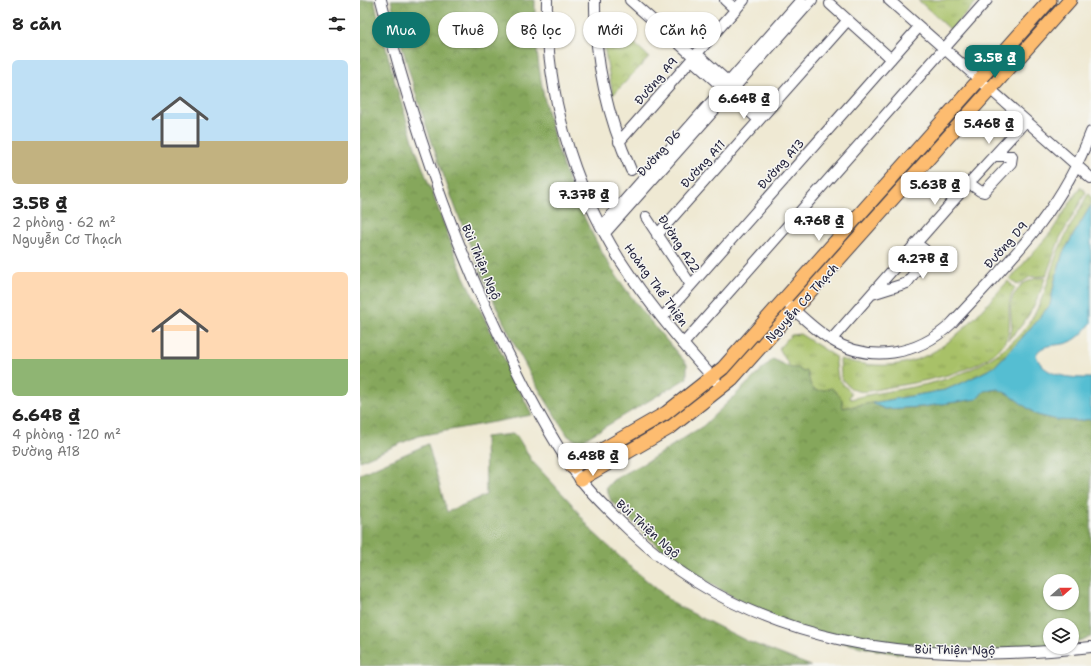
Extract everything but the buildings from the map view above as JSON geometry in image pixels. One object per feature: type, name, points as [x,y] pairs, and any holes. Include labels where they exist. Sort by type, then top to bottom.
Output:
[{"type":"main road","name":"Nguyễn Cơ Thạch","points":[[572,467],[666,412],[712,377],[784,300],[1050,0]]},
{"type":"main road","name":"Nguyễn Cơ Thạch","points":[[581,479],[671,427],[722,388],[751,360],[991,91],[1070,0]]},
{"type":"street","name":"Bùi Thiện Ngộ","points":[[381,0],[416,125],[457,240],[504,348],[561,451],[597,500],[644,545],[677,573],[757,619],[786,633],[813,642]]},
{"type":"street","name":"Hoàng Thế Thiện","points":[[547,0],[550,59],[558,104],[576,168],[604,230],[632,278],[683,344],[722,388]]},
{"type":"street","points":[[595,0],[595,34],[598,64],[619,142],[631,170]]},
{"type":"street","points":[[630,0],[762,117]]},
{"type":"street","points":[[725,0],[736,10]]},
{"type":"street","name":"Đường A9","points":[[619,142],[744,0]]},
{"type":"street","name":"Đường D6","points":[[729,88],[801,0]]},
{"type":"street","name":"Đường D6","points":[[604,230],[729,88],[812,0]]},
{"type":"street","points":[[889,0],[1025,122],[1089,176]]},
{"type":"street","points":[[683,344],[987,0]]},
{"type":"street","points":[[830,4],[891,59]]},
{"type":"street","name":"Đường A11","points":[[657,235],[848,20]]},
{"type":"street","name":"Đường A13","points":[[662,318],[919,27]]},
{"type":"street","points":[[831,340],[917,244],[969,183],[1025,122]]},
{"type":"street","name":"Đường D9","points":[[784,300],[795,311],[831,340],[862,352],[886,354],[913,349],[943,332],[1038,228],[1065,189],[1077,166],[1091,132]]},
{"type":"street","points":[[969,183],[980,191],[984,192],[1011,163],[1012,156],[994,156]]},
{"type":"street","name":"Đường A22","points":[[646,217],[691,285]]},
{"type":"street","points":[[872,294],[907,283],[926,258],[925,250],[917,244]]},
{"type":"street","name":"Bùi Thiện Ngộ","points":[[993,664],[1030,661],[1091,647]]},
{"type":"street","points":[[833,648],[846,652]]},
{"type":"green space","points":[[360,0],[374,0],[377,12],[372,12],[372,48],[386,48],[415,147],[463,275],[532,415],[418,436],[360,461]]},
{"type":"green space","points":[[391,0],[535,0],[535,12],[506,12],[506,48],[537,48],[543,91],[550,122],[569,181],[581,210],[613,271],[636,304],[687,364],[687,378],[583,440],[575,440],[568,436],[518,352],[492,297],[468,240],[429,135],[402,48],[430,48],[430,12],[394,12]]},
{"type":"green space","points":[[918,0],[978,0],[951,30]]},
{"type":"green space","points":[[637,46],[649,57],[613,95],[605,48],[637,48]]},
{"type":"green space","points":[[1080,187],[1086,192],[1060,238],[1046,276],[1030,277],[1018,285],[1010,279],[1052,231]]},
{"type":"green space","points":[[1088,194],[1091,197],[1091,205],[1063,253],[1055,280],[1050,305],[1021,339],[994,367],[962,383],[945,390],[843,408],[832,388],[820,391],[814,390],[810,384],[807,371],[803,372],[798,368],[791,369],[779,348],[791,335],[800,334],[835,356],[838,378],[850,392],[851,394],[849,397],[851,399],[875,393],[937,382],[976,367],[1002,351],[1023,330],[1032,318],[1042,299],[1058,251]]},
{"type":"green space","points":[[1036,278],[1045,278],[1039,295],[1026,319],[1008,340],[1012,329],[1010,305],[1013,296],[1022,284]]},
{"type":"green space","points":[[1008,281],[1015,288],[1009,302],[1009,330],[1004,343],[982,362],[966,369],[932,379],[868,391],[855,390],[846,384],[841,378],[840,359],[869,365],[895,365],[917,359],[936,350],[954,337],[972,320]]},
{"type":"green space","points":[[773,359],[791,368],[798,368],[803,372],[807,371],[810,383],[814,389],[820,390],[832,388],[842,399],[843,408],[872,403],[885,409],[921,407],[976,399],[984,391],[998,389],[1010,395],[1037,415],[1058,420],[1078,421],[1091,419],[1091,637],[1079,641],[1079,618],[1043,618],[1043,649],[1020,654],[962,658],[887,652],[814,634],[745,604],[683,567],[653,542],[611,501],[606,488],[613,480],[648,461],[703,426]]},
{"type":"green space","points":[[512,434],[517,436],[532,461],[571,503],[592,531],[632,568],[676,605],[747,641],[811,666],[360,666],[360,474],[428,444],[447,512],[486,495],[485,437]]},
{"type":"water","points":[[1091,205],[1091,323],[1082,334],[1073,340],[1066,343],[1046,346],[1036,355],[1045,368],[1058,375],[1075,378],[1091,378],[1091,419],[1078,421],[1058,420],[1037,415],[1010,395],[998,389],[984,391],[977,399],[921,407],[885,409],[872,403],[945,390],[994,367],[1021,339],[1050,305],[1055,280],[1063,253]]}]
